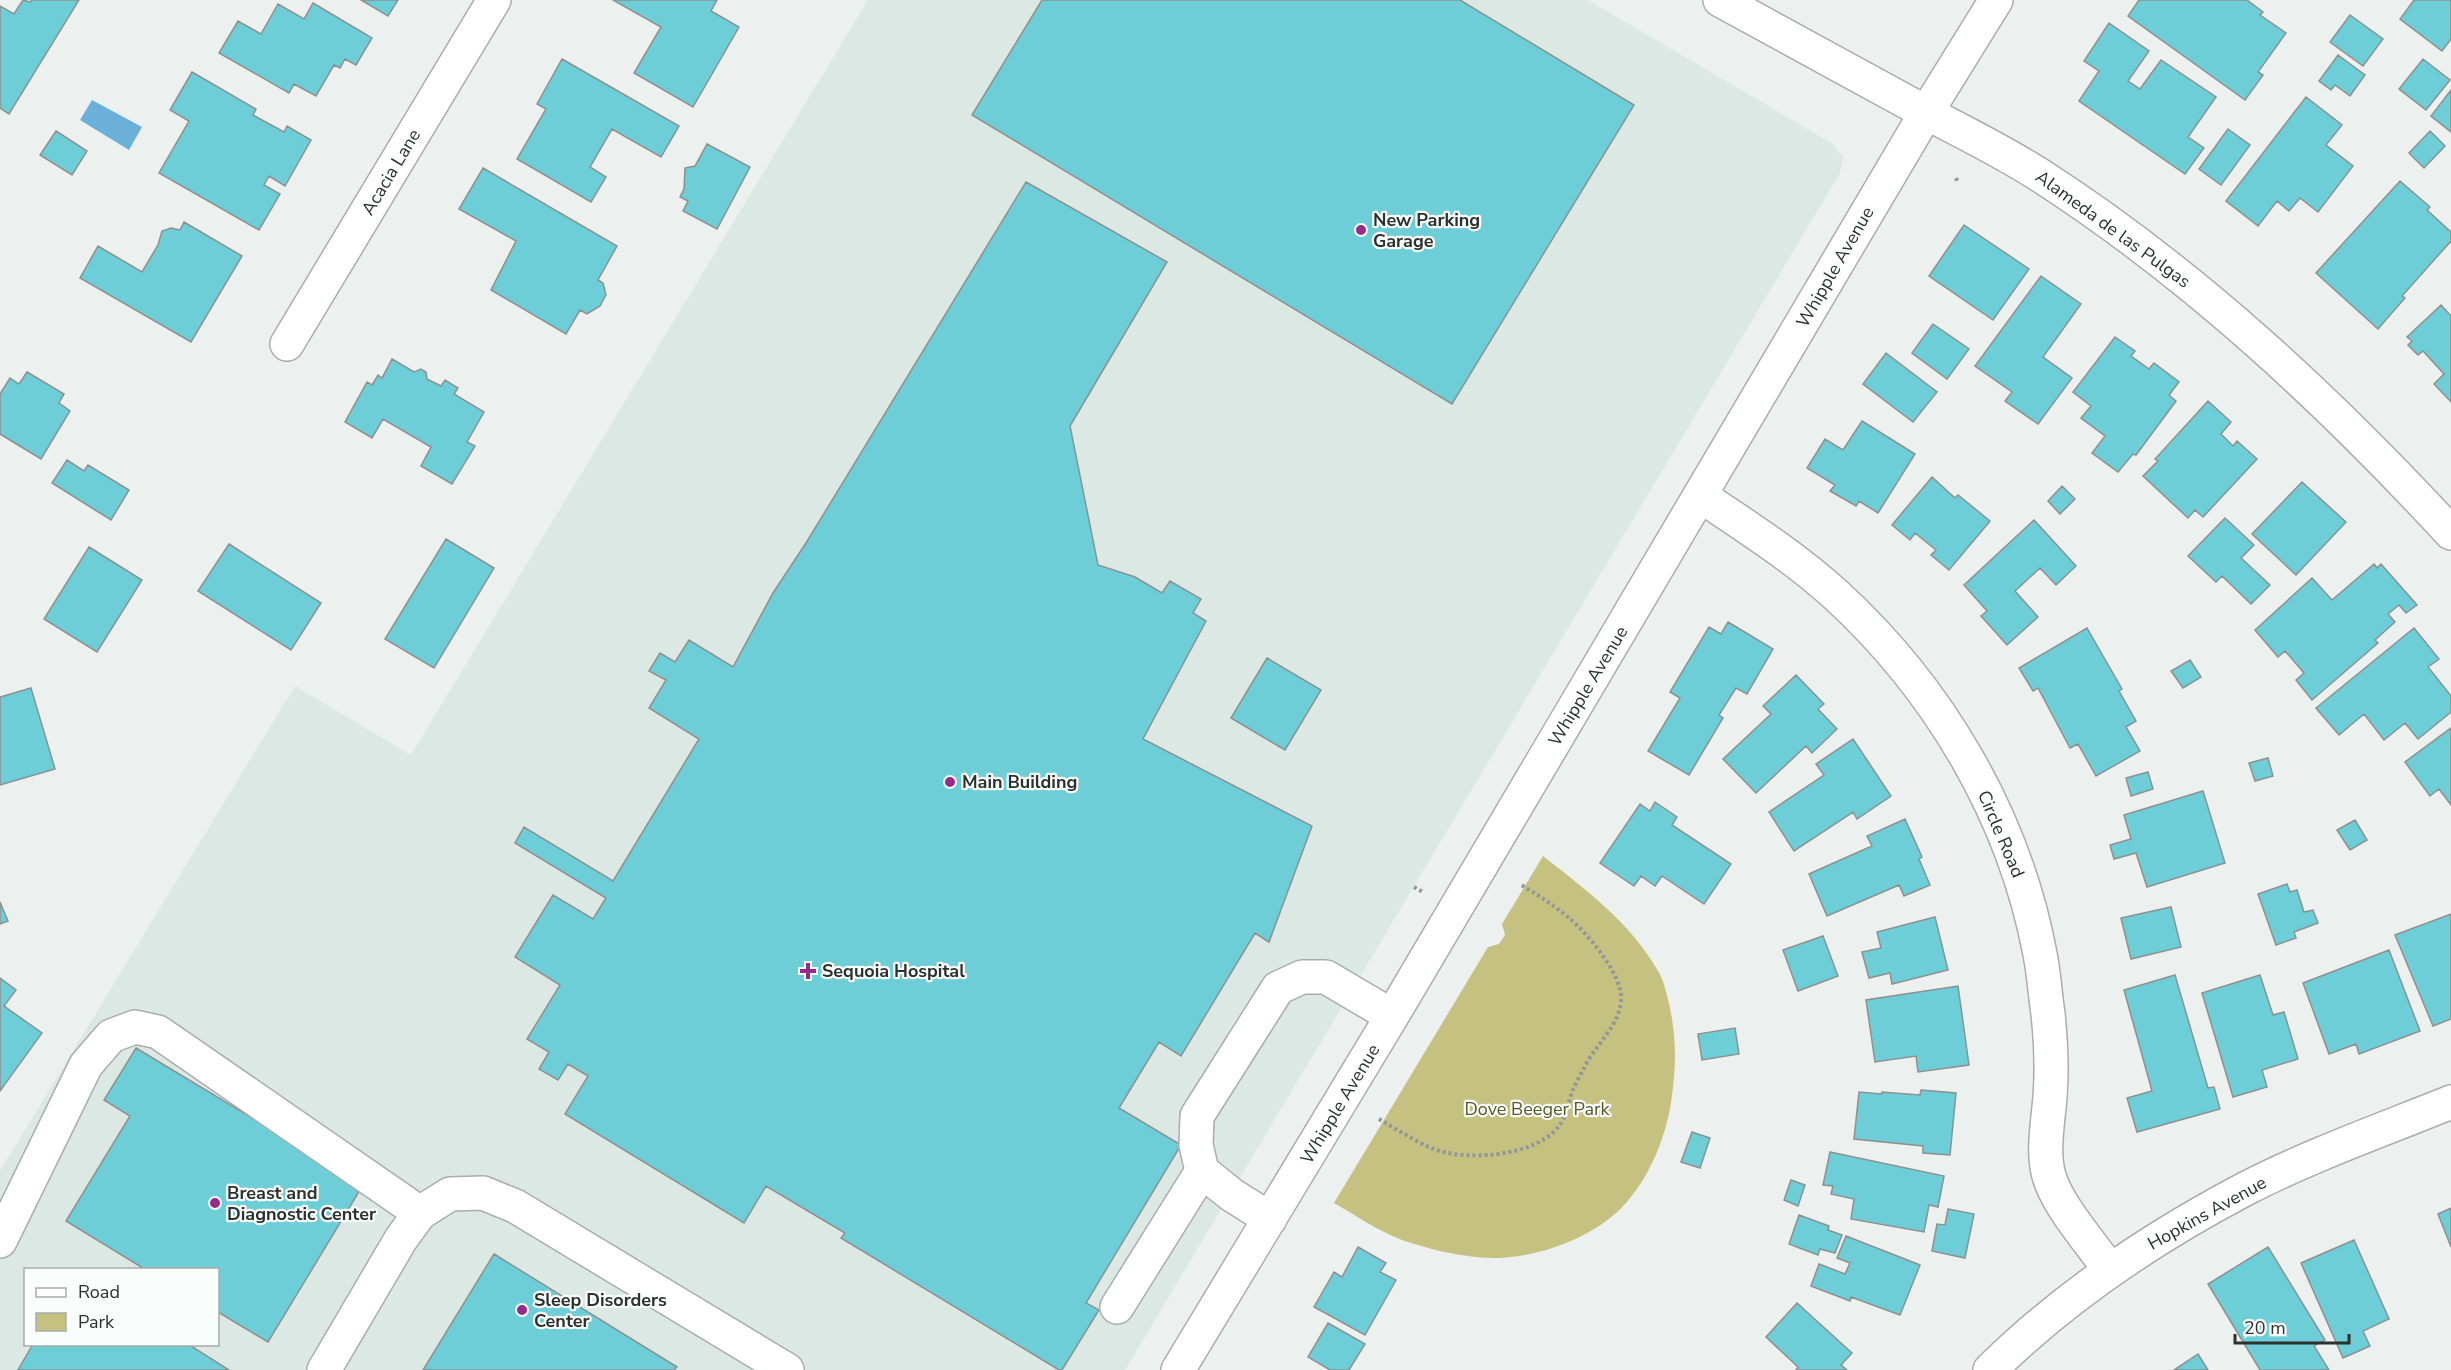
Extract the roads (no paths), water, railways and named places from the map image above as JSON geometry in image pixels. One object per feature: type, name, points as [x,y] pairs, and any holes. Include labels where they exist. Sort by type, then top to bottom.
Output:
[{"type":"street","name":"Acacia Lane","points":[[287,344],[494,0]]},
{"type":"street","name":"Alameda de las Pulgas","points":[[1720,0],[2036,173],[2175,272],[2230,316],[2318,396],[2451,533]]},
{"type":"street","name":"Whipple Avenue","points":[[1178,1370],[1392,1016],[1926,112],[1996,0]]},
{"type":"street","name":"Circle Road","points":[[1701,496],[1772,543],[1835,593],[1891,648],[1934,704],[1971,765],[1999,822],[2024,888],[2040,954],[2049,1021],[2051,1084],[2046,1148],[2049,1176],[2062,1204],[2109,1269]]},
{"type":"street","points":[[1270,1219],[1232,1195],[1202,1171],[1196,1144],[1197,1116],[1278,988],[1302,977],[1326,977],[1392,1016]]},
{"type":"street","points":[[0,1241],[86,1065],[111,1036],[135,1027],[158,1032],[420,1213]]},
{"type":"street","name":"Hopkins Avenue","points":[[1990,1370],[2055,1311],[2109,1269],[2174,1228],[2247,1188],[2322,1154],[2451,1102]]},
{"type":"street","points":[[1117,1307],[1202,1171]]},
{"type":"street","points":[[324,1370],[401,1239],[420,1213],[450,1194],[483,1193],[515,1206],[787,1370]]},
{"type":"water","points":[[92,100],[142,127],[129,150],[80,120]]},
{"type":"place","name":"New Parking Garage","points":[[1361,230]]},
{"type":"place","name":"Main Building","points":[[950,782]]},
{"type":"place","name":"Sequoia Hospital","points":[[808,971]]},
{"type":"place","name":"Breast and Diagnostic Center","points":[[215,1203]]},
{"type":"place","name":"Sleep Disorders Center","points":[[522,1310]]},
{"type":"park label","name":"Dove Beeger Park","points":[[1537,1109]]}]
